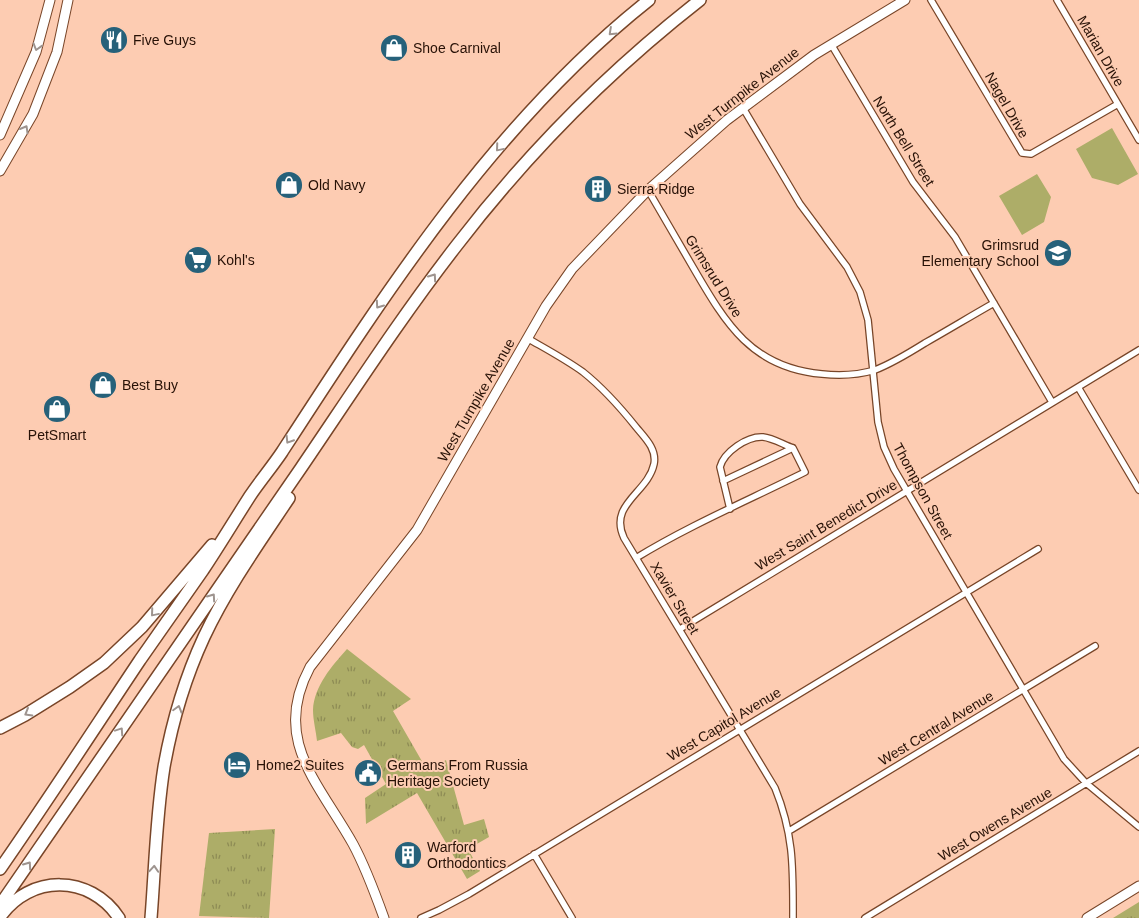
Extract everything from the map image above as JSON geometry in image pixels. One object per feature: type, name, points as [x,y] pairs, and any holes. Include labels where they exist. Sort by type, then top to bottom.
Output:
[{"type":"highway","points":[[0,728],[70,687],[110,657],[142,627],[210,548],[252,494],[372,316],[455,200],[504,141],[555,87],[628,16],[649,0]]},
{"type":"highway","points":[[0,905],[414,304],[477,219],[543,143],[623,65],[700,0]]},
{"type":"highway","points":[[151,918],[164,767],[178,707],[198,652],[229,590],[346,413],[414,304]]},
{"type":"highway","points":[[0,869],[142,657],[205,568],[252,494]]},
{"type":"highway","points":[[0,917],[11,904],[27,893],[49,886],[63,885],[76,886],[95,894],[106,902],[119,918]]},
{"type":"street","points":[[0,135],[36,52],[50,0]]},
{"type":"street","points":[[0,171],[33,114],[57,52],[68,0]]},
{"type":"street","name":"West Turnpike Avenue","points":[[384,918],[358,854],[300,753],[295,723],[297,700],[304,677],[317,657],[417,530],[527,338],[572,269],[648,190],[692,150],[743,108],[832,44],[905,0]]},
{"type":"street","name":"Nagel Drive","points":[[932,0],[1022,153],[1031,154],[1118,104]]},
{"type":"street","name":"Marian Drive","points":[[1057,0],[1139,140]]},
{"type":"street","name":"North Bell Street","points":[[832,44],[913,182],[950,230],[1052,402]]},
{"type":"street","name":"Thompson Street","points":[[743,108],[800,204],[856,282],[864,302],[868,320],[878,422],[882,441],[891,464],[1064,759],[1086,783],[1139,827]]},
{"type":"street","name":"Grimsrud Drive","points":[[648,190],[719,311],[732,329],[748,344],[773,361],[804,372],[837,375],[873,370],[898,360],[994,303]]},
{"type":"street","name":"Xavier Street","points":[[527,338],[575,367],[597,384],[616,403],[650,445],[654,458],[653,468],[626,504],[620,519],[622,533],[775,788],[789,831],[793,863],[792,918]]},
{"type":"street","name":"West Saint Benedict Drive","points":[[680,629],[1139,350]]},
{"type":"street","points":[[1078,387],[1139,490]]},
{"type":"street","points":[[636,558],[657,545],[730,509],[805,472],[793,448],[765,437],[756,437],[732,449],[722,461],[720,467],[730,509]]},
{"type":"street","points":[[724,482],[793,448]]},
{"type":"street","name":"West Capitol Avenue","points":[[421,918],[452,904],[1038,548]]},
{"type":"street","name":"West Central Avenue","points":[[789,831],[1095,646]]},
{"type":"street","name":"West Owens Avenue","points":[[865,918],[1139,752]]},
{"type":"street","points":[[534,854],[572,918]]},
{"type":"street","points":[[1087,918],[1139,886]]},
{"type":"green space","points":[[1112,128],[1138,174],[1118,185],[1092,178],[1076,149]]},
{"type":"green space","points":[[1037,174],[1051,197],[1044,222],[1022,235],[999,196]]},
{"type":"green space","points":[[347,649],[411,699],[393,711],[427,770],[446,760],[464,825],[484,819],[489,837],[468,849],[480,871],[467,879],[417,793],[366,824],[365,798],[386,784],[364,745],[358,749],[352,747],[341,733],[317,741],[313,718],[314,701],[325,677]]},
{"type":"green space","points":[[275,829],[269,918],[199,916],[209,833]]},
{"type":"green space","points":[[1139,902],[1139,918],[1113,918]]},
{"type":"place","name":"Five Guys","points":[[114,40]]},
{"type":"place","name":"Shoe Carnival","points":[[394,48]]},
{"type":"place","name":"Old Navy","points":[[289,185]]},
{"type":"place","name":"Sierra Ridge","points":[[598,189]]},
{"type":"place","name":"Grimsrud Elementary School","points":[[1058,253]]},
{"type":"place","name":"Kohl's","points":[[198,260]]},
{"type":"place","name":"Best Buy","points":[[103,385]]},
{"type":"place","name":"PetSmart","points":[[57,409]]},
{"type":"place","name":"Home2 Suites","points":[[237,765]]},
{"type":"place","name":"Germans From Russia Heritage Society","points":[[368,773]]},
{"type":"place","name":"Warford Orthodontics","points":[[408,855]]}]
